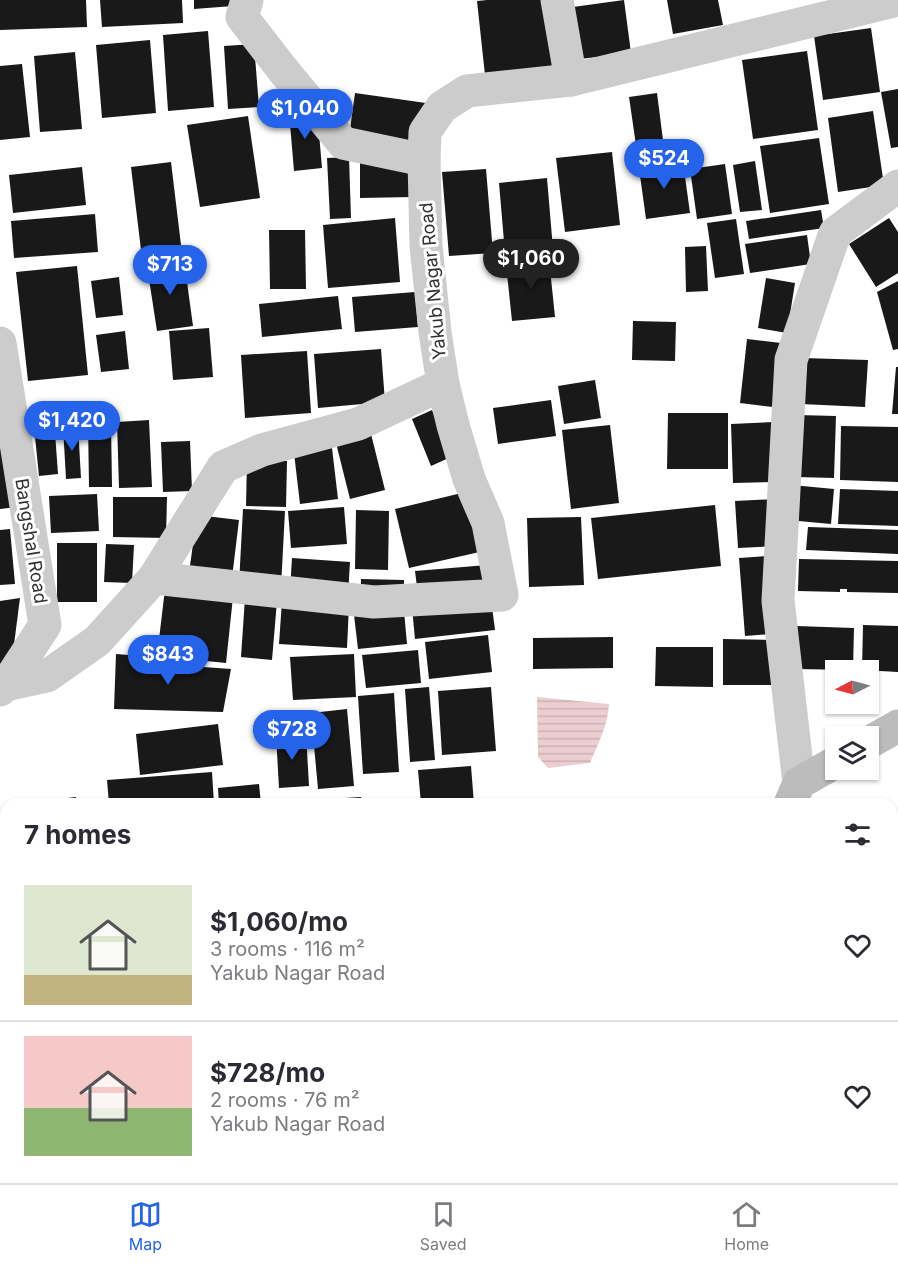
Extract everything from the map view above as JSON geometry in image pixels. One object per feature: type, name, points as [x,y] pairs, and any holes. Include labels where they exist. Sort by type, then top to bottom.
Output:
[{"type":"street","points":[[247,0],[242,17],[343,143],[424,160]]},
{"type":"street","points":[[557,0],[571,80]]},
{"type":"street","name":"Yakub Nagar Road","points":[[3,688],[47,676],[97,641],[154,578],[223,466],[262,450],[358,424],[443,384],[426,246],[424,160],[425,132],[442,107],[467,91],[571,80],[898,0]]},
{"type":"street","points":[[795,794],[778,601],[791,360],[835,233],[898,186]]},
{"type":"street","name":"Bangshal Road","points":[[0,343],[45,625],[3,688]]},
{"type":"street","points":[[154,578],[374,602],[502,595],[488,523],[469,479],[443,384]]},
{"type":"street","points":[[879,737],[898,726]]},
{"type":"street","points":[[795,794],[825,771]]},
{"type":"shaded area","points":[[537,697],[609,704],[605,727],[590,763],[548,768],[538,757]]},
{"type":"building","points":[[0,0],[86,0],[87,27],[0,30]]},
{"type":"building","points":[[100,0],[182,0],[183,23],[102,27]]},
{"type":"building","points":[[194,0],[232,0],[233,6],[194,9]]},
{"type":"building","points":[[547,0],[555,67],[485,75],[477,1]]},
{"type":"building","points":[[624,0],[631,53],[580,59],[573,7]]},
{"type":"building","points":[[667,0],[718,0],[723,25],[673,34]]},
{"type":"building","points":[[871,28],[880,92],[823,100],[814,36]]},
{"type":"building","points":[[208,31],[214,107],[168,111],[163,35]]},
{"type":"building","points":[[150,40],[156,113],[102,118],[96,45]]},
{"type":"building","points":[[254,44],[259,107],[228,109],[224,46]]},
{"type":"building","points":[[807,51],[818,130],[753,139],[742,60]]},
{"type":"building","points":[[75,52],[82,129],[40,132],[34,56]]},
{"type":"building","points":[[22,64],[30,137],[0,140],[0,66]]},
{"type":"building","points":[[898,89],[898,147],[891,148],[881,92]]},
{"type":"building","points":[[355,93],[426,103],[420,147],[349,137]]},
{"type":"building","points":[[657,93],[664,148],[637,152],[629,97]]},
{"type":"building","points":[[317,110],[322,168],[294,171],[289,112]]},
{"type":"building","points":[[873,111],[884,185],[838,192],[828,118]]},
{"type":"building","points":[[248,116],[260,198],[200,207],[187,125]]},
{"type":"building","points":[[819,138],[829,204],[770,213],[760,146]]},
{"type":"building","points":[[612,152],[620,225],[565,232],[556,158]]},
{"type":"building","points":[[349,157],[351,218],[330,219],[327,158]]},
{"type":"building","points":[[413,157],[413,197],[360,198],[360,158]]},
{"type":"building","points":[[755,161],[762,210],[740,212],[733,165]]},
{"type":"building","points":[[171,162],[181,245],[141,250],[131,167]]},
{"type":"building","points":[[683,162],[690,213],[646,219],[639,168]]},
{"type":"building","points":[[725,164],[732,214],[697,219],[690,169]]},
{"type":"building","points":[[82,167],[86,205],[13,213],[9,175]]},
{"type":"building","points":[[486,169],[493,253],[449,256],[442,172]]},
{"type":"building","points":[[547,178],[553,249],[505,253],[499,183]]},
{"type":"building","points":[[821,210],[824,228],[749,239],[746,221]]},
{"type":"building","points":[[95,214],[98,252],[14,258],[11,221]]},
{"type":"building","points":[[395,218],[400,282],[328,288],[323,225]]},
{"type":"building","points":[[889,218],[898,232],[898,273],[876,287],[849,244]]},
{"type":"building","points":[[736,219],[744,274],[715,278],[707,223]]},
{"type":"building","points":[[269,230],[305,230],[306,289],[270,289]]},
{"type":"building","points":[[807,235],[811,264],[750,273],[745,244]]},
{"type":"building","points":[[706,246],[708,291],[686,292],[685,247]]},
{"type":"building","points":[[549,259],[555,317],[512,321],[506,264]]},
{"type":"building","points":[[184,260],[193,326],[157,331],[147,266]]},
{"type":"building","points":[[77,266],[88,375],[28,381],[16,272]]},
{"type":"building","points":[[119,277],[123,315],[96,318],[91,281]]},
{"type":"building","points":[[766,278],[795,283],[787,333],[758,328]]},
{"type":"building","points":[[898,281],[898,349],[893,350],[877,292]]},
{"type":"building","points":[[415,292],[418,327],[355,332],[352,297]]},
{"type":"building","points":[[338,296],[342,329],[262,337],[259,304]]},
{"type":"building","points":[[633,321],[676,322],[675,361],[632,360]]},
{"type":"building","points":[[209,328],[213,377],[173,380],[169,331]]},
{"type":"building","points":[[125,331],[129,369],[101,372],[96,335]]},
{"type":"building","points":[[747,339],[781,343],[773,407],[740,403]]},
{"type":"building","points":[[381,349],[385,402],[318,408],[314,354]]},
{"type":"building","points":[[307,351],[311,413],[245,418],[241,355]]},
{"type":"building","points":[[803,358],[868,360],[865,407],[801,404]]},
{"type":"building","points":[[896,367],[898,367],[898,414],[892,414]]},
{"type":"building","points":[[595,380],[601,418],[564,424],[558,386]]},
{"type":"building","points":[[551,400],[556,436],[498,444],[493,408]]},
{"type":"building","points":[[53,405],[58,474],[39,476],[32,407]]},
{"type":"building","points":[[432,410],[451,457],[431,466],[412,419]]},
{"type":"building","points":[[668,413],[728,413],[728,469],[667,469]]},
{"type":"building","points":[[798,415],[836,416],[834,478],[796,477]]},
{"type":"building","points":[[149,420],[152,487],[119,488],[117,422]]},
{"type":"building","points":[[111,422],[112,487],[89,487],[88,423]]},
{"type":"building","points":[[775,422],[777,482],[733,483],[731,424]]},
{"type":"building","points":[[610,425],[619,503],[571,509],[562,430]]},
{"type":"building","points":[[63,426],[78,426],[81,478],[66,479]]},
{"type":"building","points":[[841,426],[898,427],[898,482],[840,480]]},
{"type":"building","points":[[371,434],[385,490],[350,499],[336,443]]},
{"type":"building","points":[[0,435],[17,507],[0,509]]},
{"type":"building","points":[[190,441],[192,491],[163,492],[161,442]]},
{"type":"building","points":[[332,448],[338,499],[300,504],[294,453]]},
{"type":"building","points":[[247,460],[287,461],[286,507],[246,506]]},
{"type":"building","points":[[792,485],[834,489],[831,524],[788,520]]},
{"type":"building","points":[[840,489],[898,491],[898,526],[838,524]]},
{"type":"building","points":[[470,491],[484,551],[409,568],[395,509]]},
{"type":"building","points":[[97,494],[99,531],[51,533],[49,496]]},
{"type":"building","points":[[113,497],[167,497],[166,538],[113,537]]},
{"type":"building","points":[[775,499],[777,546],[738,548],[735,501]]},
{"type":"building","points":[[715,505],[721,566],[598,579],[591,518]]},
{"type":"building","points":[[344,507],[347,544],[291,548],[288,511]]},
{"type":"building","points":[[243,509],[285,511],[281,587],[239,584]]},
{"type":"building","points":[[356,510],[389,511],[388,570],[355,569]]},
{"type":"building","points":[[197,515],[239,520],[232,578],[189,573]]},
{"type":"building","points":[[581,517],[584,585],[529,587],[527,518]]},
{"type":"building","points":[[808,527],[898,530],[898,554],[806,550]]},
{"type":"building","points":[[10,529],[15,584],[0,585],[0,530]]},
{"type":"building","points":[[57,543],[97,543],[97,602],[57,602]]},
{"type":"building","points":[[106,544],[134,545],[132,583],[104,582]]},
{"type":"building","points":[[766,556],[772,634],[745,636],[739,558]]},
{"type":"building","points":[[292,558],[350,562],[348,595],[290,591]]},
{"type":"building","points":[[799,559],[898,561],[898,593],[847,592],[847,589],[840,589],[840,592],[798,591]]},
{"type":"building","points":[[487,565],[490,588],[418,595],[415,571]]},
{"type":"building","points":[[361,579],[404,580],[404,593],[361,592]]},
{"type":"building","points":[[165,589],[233,597],[226,663],[157,656]]},
{"type":"building","points":[[20,598],[12,660],[0,671],[0,601]]},
{"type":"building","points":[[245,598],[277,601],[272,660],[241,657]]},
{"type":"building","points":[[491,599],[495,630],[415,639],[412,608]]},
{"type":"building","points":[[282,601],[349,605],[347,648],[279,644]]},
{"type":"building","points":[[404,611],[407,644],[358,649],[354,615]]},
{"type":"building","points":[[863,625],[898,626],[898,672],[879,671],[879,660],[862,660]]},
{"type":"building","points":[[796,626],[854,628],[853,660],[825,660],[825,670],[795,669]]},
{"type":"building","points":[[488,635],[492,672],[429,679],[425,642]]},
{"type":"building","points":[[613,637],[613,668],[533,669],[533,638]]},
{"type":"building","points":[[723,639],[776,640],[776,685],[723,685]]},
{"type":"building","points":[[656,647],[713,647],[713,687],[655,686]]},
{"type":"building","points":[[418,650],[421,683],[366,688],[362,655]]},
{"type":"building","points":[[116,654],[155,657],[161,664],[231,669],[223,712],[114,709]]},
{"type":"building","points":[[354,654],[356,697],[293,700],[290,657]]},
{"type":"building","points":[[429,687],[435,760],[410,762],[405,689]]},
{"type":"building","points":[[491,687],[496,751],[442,755],[438,691]]},
{"type":"building","points":[[394,693],[399,772],[363,774],[358,696]]},
{"type":"building","points":[[347,709],[354,786],[318,789],[311,713]]},
{"type":"building","points":[[218,724],[223,765],[140,775],[136,734]]},
{"type":"building","points":[[306,733],[309,786],[279,788],[276,735]]},
{"type":"building","points":[[471,766],[474,798],[420,798],[418,770]]},
{"type":"building","points":[[212,772],[214,798],[108,798],[107,780]]},
{"type":"building","points":[[259,784],[260,798],[219,798],[218,788]]}]
